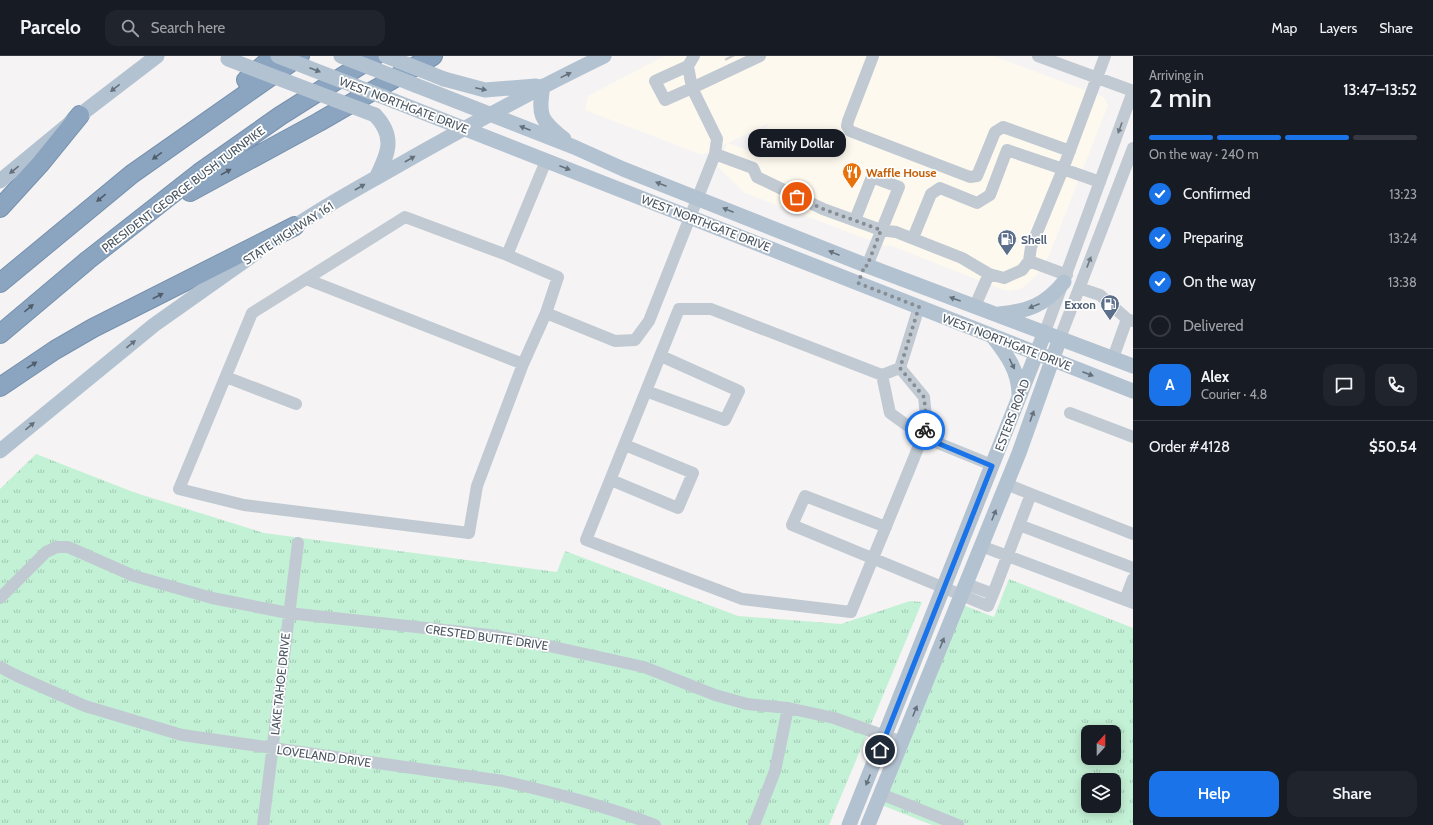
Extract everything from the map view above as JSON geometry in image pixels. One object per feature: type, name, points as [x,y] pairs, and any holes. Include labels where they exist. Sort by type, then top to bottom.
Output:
[{"type":"highway","points":[[183,137],[274,56]]},
{"type":"highway","points":[[0,283],[132,174],[300,56]]},
{"type":"highway","name":"PRESIDENT GEORGE BUSH TURNPIKE","points":[[0,334],[70,274],[199,173],[280,116],[376,56]]},
{"type":"highway","points":[[143,218],[319,122],[433,56]]},
{"type":"highway","points":[[0,208],[41,163],[80,115]]},
{"type":"highway","points":[[0,387],[55,350],[94,328],[295,226]]},
{"type":"main road","points":[[132,75],[137,56]]},
{"type":"main road","points":[[0,181],[80,115],[157,56]]},
{"type":"main road","name":"WEST NORTHGATE DRIVE","points":[[278,56],[1133,391]]},
{"type":"main road","name":"WEST NORTHGATE DRIVE","points":[[341,56],[574,147],[623,169],[866,266],[1133,366]]},
{"type":"main road","points":[[386,56],[444,79],[485,90],[543,86],[541,114],[549,127],[574,147]]},
{"type":"main road","name":"STATE HIGHWAY 161","points":[[0,451],[154,325],[295,226],[464,128],[543,86],[604,56]]},
{"type":"main road","points":[[225,57],[375,115],[382,122],[388,136],[387,155],[376,178]]},
{"type":"main road","points":[[858,283],[866,266]]},
{"type":"main road","points":[[997,314],[1018,312],[1043,303],[1055,293],[1065,278]]},
{"type":"main road","name":"ESTERS ROAD","points":[[849,825],[1045,332]]},
{"type":"main road","points":[[992,336],[1012,362],[1019,387],[1019,397]]},
{"type":"main road","name":"ESTERS ROAD","points":[[868,825],[982,546],[1060,338]]},
{"type":"street","points":[[873,56],[848,121],[847,126],[850,131],[970,176],[977,176],[994,132],[1003,127],[1070,151]]},
{"type":"street","points":[[715,154],[754,168],[757,177],[823,209],[881,230],[896,232],[912,238],[962,258],[989,274],[1004,278],[1022,270],[1029,261],[1031,247],[1070,151],[1105,56]]},
{"type":"street","points":[[1046,57],[1133,91]]},
{"type":"street","points":[[546,313],[615,341],[635,340],[649,321],[715,154],[717,139],[692,88],[691,61],[655,81],[665,100],[692,88],[733,63],[752,58]]},
{"type":"street","name":"ESTERS ROAD","points":[[1045,332],[1133,91]]},
{"type":"street","name":"ESTERS ROAD","points":[[1060,338],[1133,148]]},
{"type":"street","points":[[912,238],[931,194],[940,188],[977,203],[990,195],[1007,150],[1100,182]]},
{"type":"street","points":[[507,255],[546,160]]},
{"type":"street","points":[[854,220],[872,177],[899,187],[866,266]]},
{"type":"street","points":[[406,217],[507,255],[558,277],[546,313],[523,364],[477,486],[469,533],[244,505],[179,489],[252,313],[406,217]]},
{"type":"street","points":[[1029,261],[1065,278]]},
{"type":"street","points":[[975,306],[989,274]]},
{"type":"street","points":[[306,279],[523,364]]},
{"type":"street","points":[[1079,288],[1100,295],[1130,320],[1113,358]]},
{"type":"street","points":[[900,368],[919,307]]},
{"type":"street","points":[[680,309],[711,309],[882,375],[900,368],[924,397],[927,426],[851,612],[742,599],[586,540],[680,309]]},
{"type":"street","points":[[646,392],[725,420],[739,390],[661,356]]},
{"type":"street","points":[[882,375],[890,413],[923,437],[992,466]]},
{"type":"street","points":[[226,377],[296,404]]},
{"type":"street","points":[[1070,413],[1133,437]]},
{"type":"street","points":[[611,480],[678,508],[693,473],[625,445]]},
{"type":"street","points":[[1006,484],[1133,534]]},
{"type":"street","points":[[886,527],[805,496],[792,525],[944,587],[964,590],[988,606],[1031,494]]},
{"type":"street","points":[[1019,525],[1133,568]]},
{"type":"street","name":"LAKE TAHOE DRIVE","points":[[263,825],[288,613],[298,543]]},
{"type":"street","points":[[982,546],[1129,601],[1133,579]]},
{"type":"street","name":"CRESTED BUTTE DRIVE","points":[[0,598],[46,552],[57,547],[68,547],[134,576],[212,598],[288,613],[490,636],[549,646],[644,667],[716,695],[747,704],[788,708],[834,718],[902,742]]},
{"type":"street","name":"LOVELAND DRIVE","points":[[0,667],[85,706],[182,735],[503,781],[626,814],[655,825]]},
{"type":"street","points":[[754,825],[775,771],[788,708]]},
{"type":"street","points":[[881,794],[958,825]]},
{"type":"shaded area","points":[[664,56],[993,56],[1104,97],[1108,105],[1050,253],[1038,274],[1022,288],[1010,291],[1001,289],[892,246],[885,246],[745,193],[718,167],[727,143],[702,155],[585,110],[588,96]],"holes":[[[768,124],[755,153],[728,143]]]},
{"type":"green space","points":[[36,454],[133,492],[264,533],[557,572],[565,551],[738,616],[841,624],[910,601],[922,602],[829,825],[0,825],[0,489]]},
{"type":"green space","points":[[1009,579],[1133,628],[1133,825],[932,825],[884,806],[963,605],[994,617]]},
{"type":"way so far","points":[[797,197],[823,209],[881,230],[867,266],[865,265],[858,283],[919,307],[900,368],[924,397],[927,426],[925,430]]},
{"type":"place","name":"Waffle House","points":[[852,189]]},
{"type":"place","name":"Family Dollar","points":[[797,197]]},
{"type":"place","name":"Shell","points":[[1007,256]]},
{"type":"place","name":"Exxon","points":[[1110,321]]},
{"type":"route","points":[[880,750],[992,466],[923,437],[925,430]]}]
